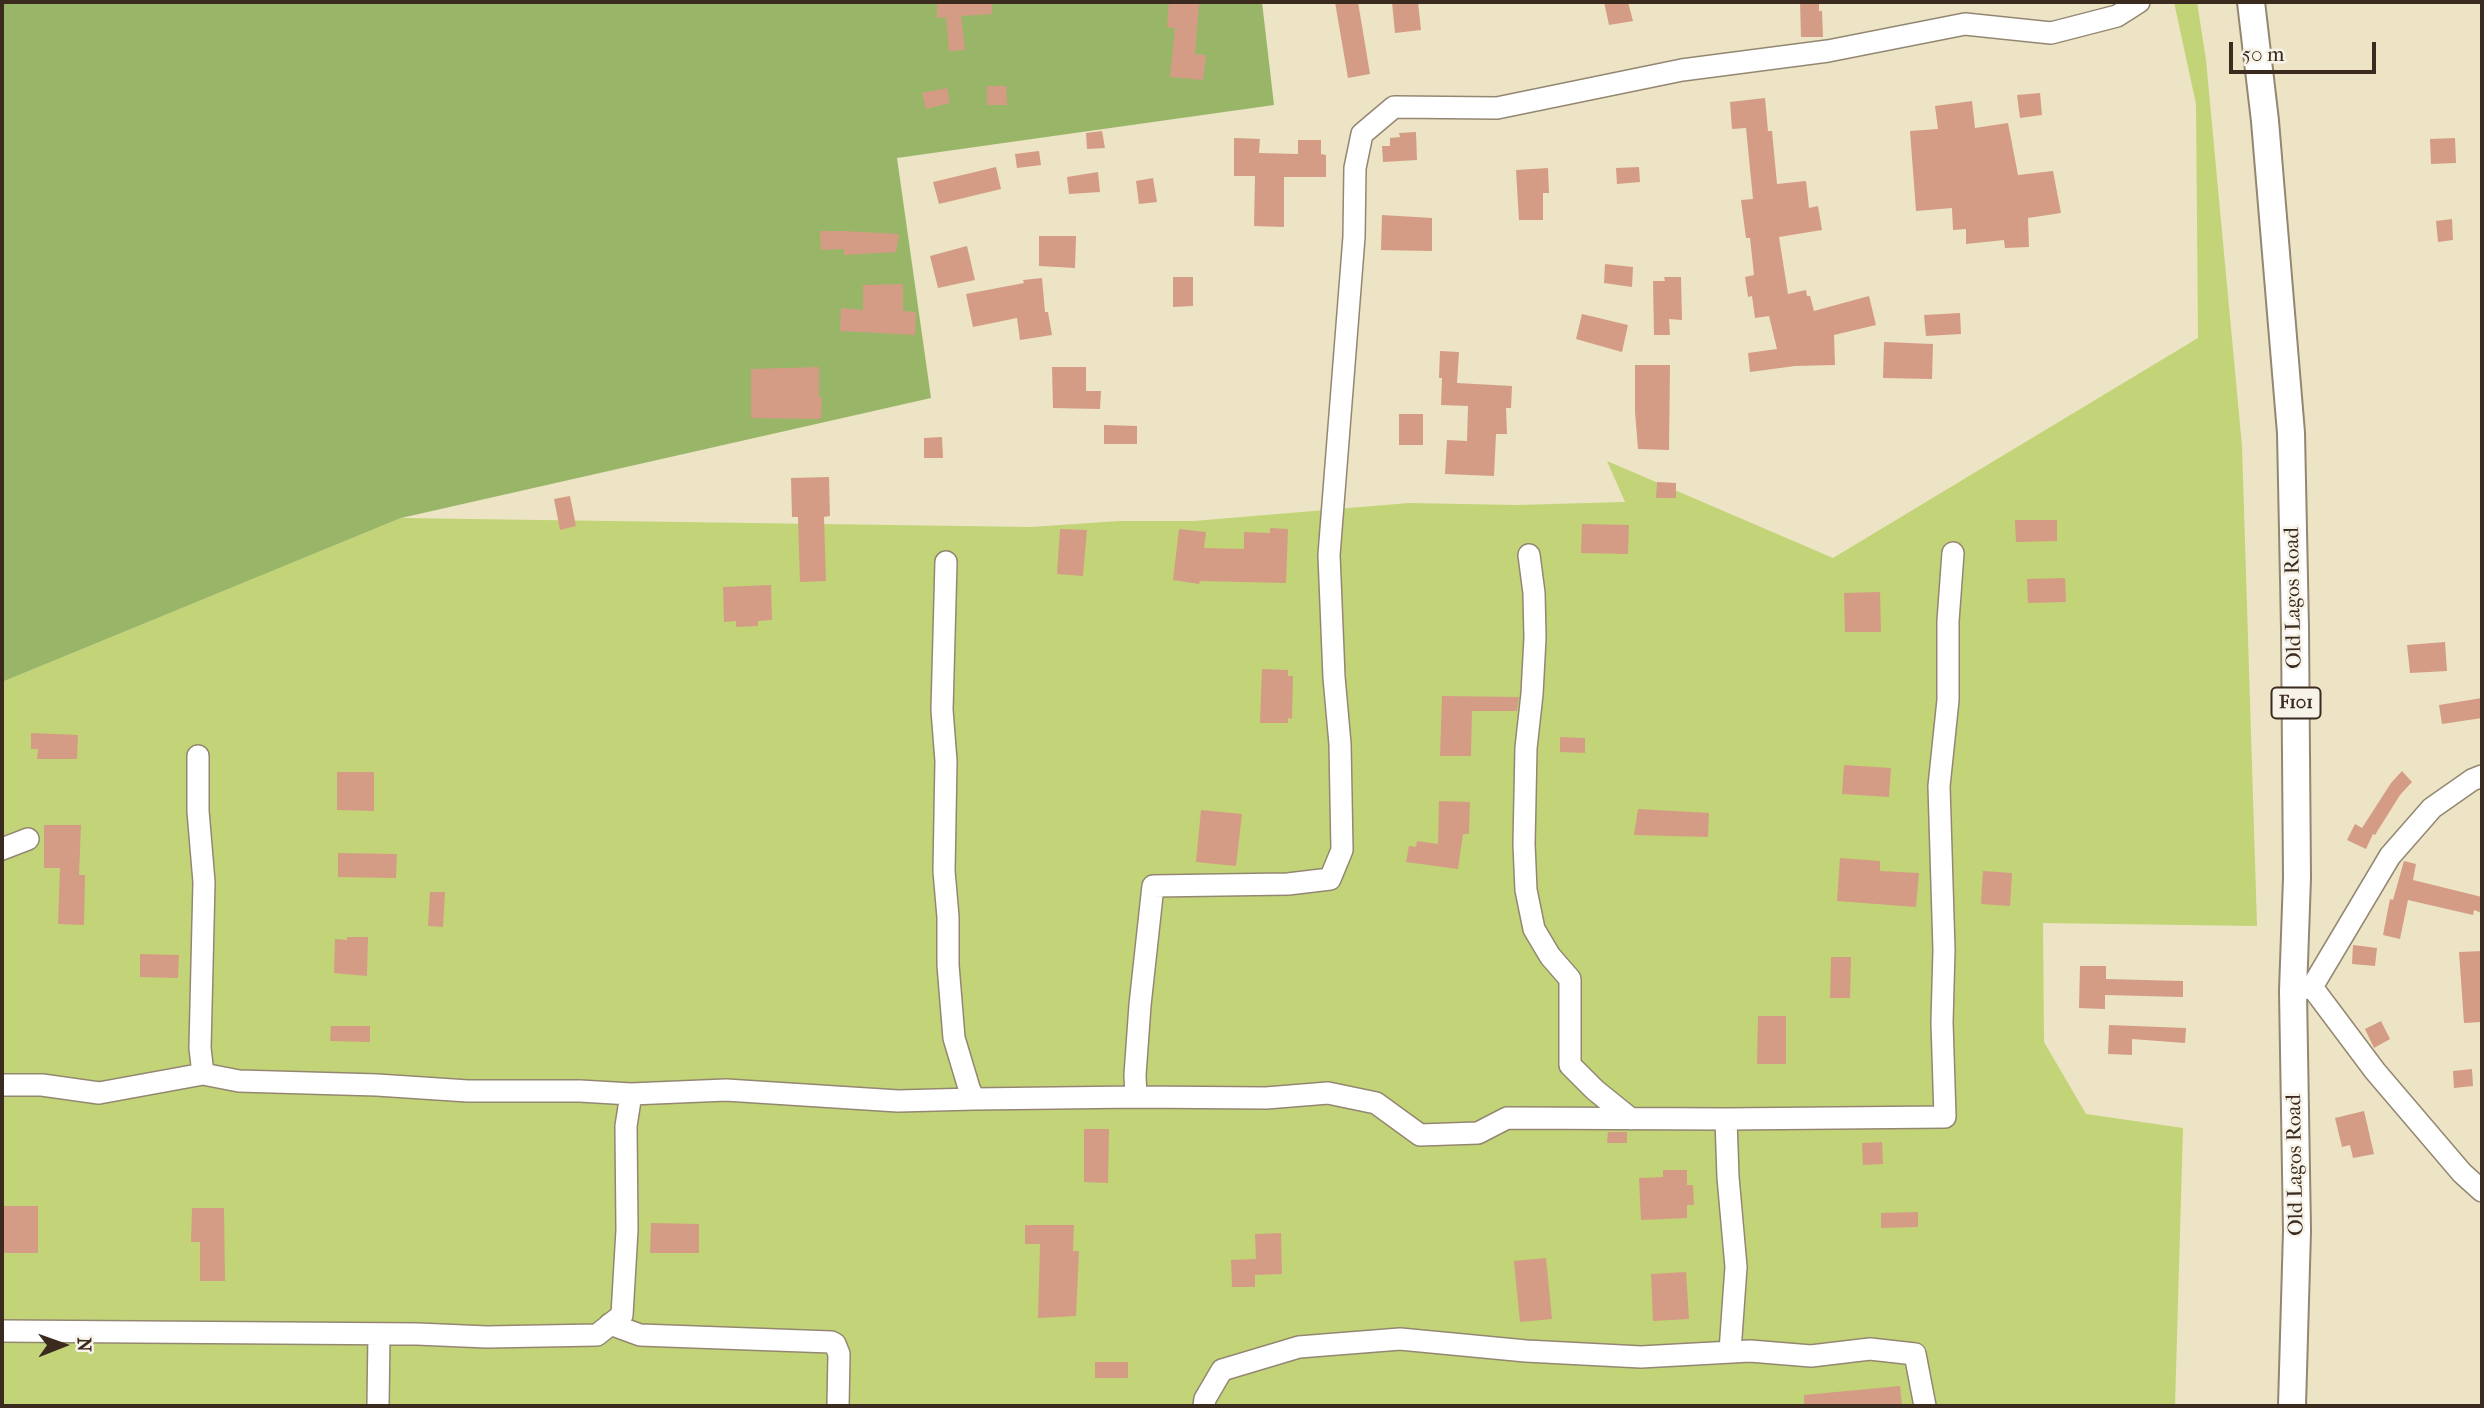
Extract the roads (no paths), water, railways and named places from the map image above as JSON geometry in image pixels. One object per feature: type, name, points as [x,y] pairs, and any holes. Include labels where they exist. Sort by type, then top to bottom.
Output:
[{"type":"main road","name":"Old Lagos Road","points":[[2251,2],[2266,121],[2291,433],[2297,878],[2303,989],[2292,1406]]},
{"type":"street","points":[[1136,1097],[1140,1005],[1153,886],[1288,884],[1330,878],[1342,850],[1340,744],[1329,555],[1354,237],[1355,169],[1362,134],[1394,107],[1497,108],[1682,71],[1828,51],[1965,24],[2051,33],[2117,16],[2139,2]]},
{"type":"street","points":[[2,1085],[42,1085],[99,1093],[203,1074],[240,1081],[468,1091],[631,1094],[726,1090],[898,1101],[1266,1098],[1328,1093],[1376,1102],[1420,1135],[1478,1133],[1507,1118],[1945,1117],[1942,1022],[1944,950],[1938,786],[1948,700],[1948,621],[1953,552]]},
{"type":"street","points":[[1529,555],[1534,593],[1535,638],[1532,694],[1525,747],[1526,890],[1534,929],[1550,956],[1570,979],[1570,1065],[1595,1090],[1631,1119]]},
{"type":"street","points":[[946,562],[942,710],[946,761],[944,871],[948,917],[947,965],[954,1038],[974,1099]]},
{"type":"street","points":[[198,756],[198,811],[204,882],[200,1048],[203,1074]]},
{"type":"street","points":[[2482,776],[2432,808],[2390,856],[2303,989],[2462,1173],[2482,1191]]},
{"type":"street","points":[[2,849],[28,839]]},
{"type":"street","points":[[2,1331],[487,1337],[597,1335],[622,1315],[627,1219],[626,1126],[631,1094]]},
{"type":"street","points":[[1726,1119],[1736,1267],[1730,1351]]},
{"type":"street","points":[[610,1324],[640,1335],[831,1342],[835,1344],[839,1354],[838,1406]]},
{"type":"street","points":[[378,1406],[379,1334]]},
{"type":"street","points":[[1203,1406],[1222,1370],[1299,1347],[1400,1339],[1526,1351],[1641,1357],[1750,1350],[1811,1356],[1870,1349],[1915,1354],[1925,1406]]}]
